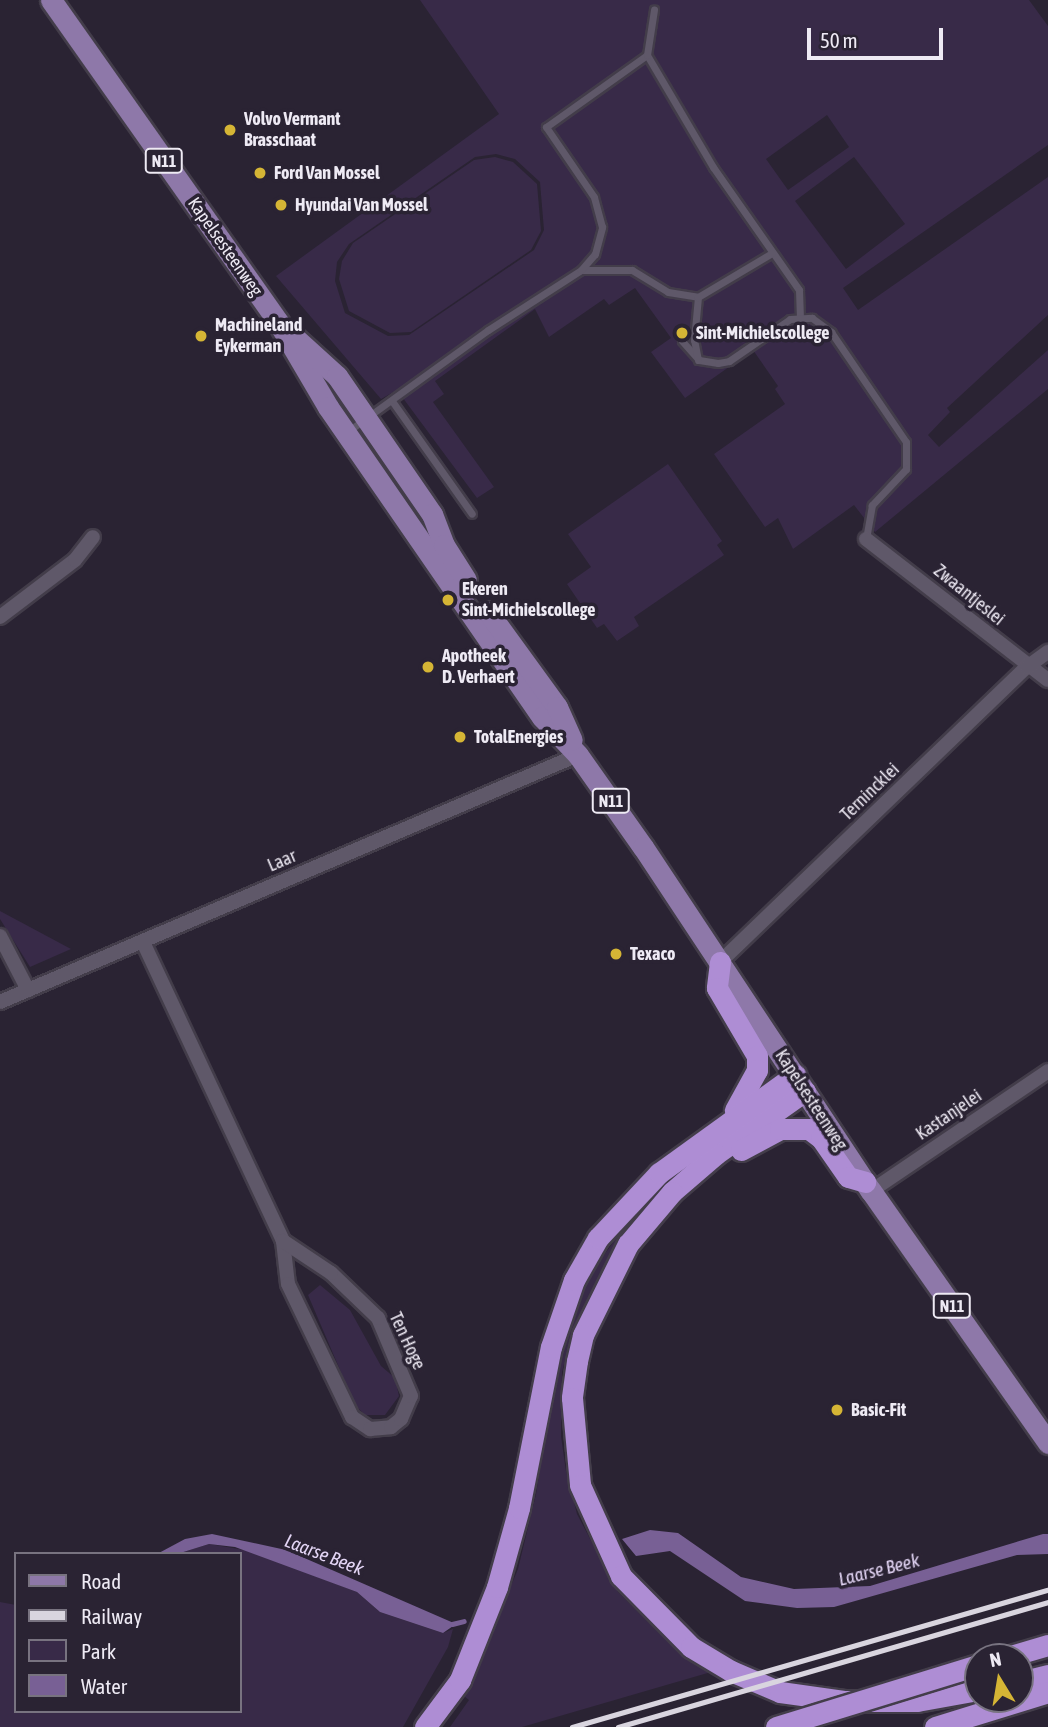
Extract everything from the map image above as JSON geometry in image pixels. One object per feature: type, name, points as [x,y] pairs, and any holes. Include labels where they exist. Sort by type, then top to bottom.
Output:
[{"type":"highway","points":[[425,1727],[460,1680],[497,1587],[519,1508],[551,1347],[574,1280],[598,1238],[628,1204],[727,1120],[747,1093],[757,1070],[757,1056],[717,988],[720,962]]},
{"type":"highway","points":[[727,1120],[800,1083]]},
{"type":"highway","points":[[702,1169],[800,1083]]},
{"type":"highway","points":[[868,1186],[848,1177],[821,1138],[795,1127],[760,1138],[702,1169],[672,1192],[628,1244],[583,1335],[572,1398],[573,1444],[580,1485],[606,1550],[643,1603],[691,1647],[731,1671],[780,1692],[869,1701],[916,1700],[964,1692]]},
{"type":"highway","points":[[776,1727],[964,1669]]},
{"type":"highway","points":[[934,1727],[1048,1692]]},
{"type":"main road","name":"Kapelsesteenweg","points":[[51,0],[278,322],[346,433],[431,537],[542,717],[578,755],[720,962],[868,1186],[1045,1432]]},
{"type":"main road","name":"Kapelsesteenweg","points":[[278,322],[337,376],[432,514],[431,537]]},
{"type":"street","points":[[0,617],[75,560],[93,537]]},
{"type":"street","name":"Zwaantjeslei","points":[[866,539],[1027,667],[1048,680]]},
{"type":"street","name":"Ternincklei","points":[[720,962],[1027,667],[1048,652]]},
{"type":"street","name":"Laar","points":[[0,1002],[578,755]]},
{"type":"street","points":[[0,936],[28,990]]},
{"type":"street","name":"Ten Hoge","points":[[143,942],[283,1241],[288,1283],[352,1416],[370,1429],[391,1427],[401,1419],[411,1396],[378,1318],[331,1273],[283,1241]]},
{"type":"street","name":"Kastanjelei","points":[[868,1186],[1048,1072]]},
{"type":"lane","points":[[654,10],[647,55],[713,167],[799,290],[800,317]]},
{"type":"lane","points":[[346,433],[488,330],[581,270],[595,254],[602,227],[594,197],[546,127],[647,55]]},
{"type":"lane","points":[[581,270],[632,270],[668,292],[698,298],[772,253]]},
{"type":"lane","points":[[698,298],[694,340],[699,360]]},
{"type":"lane","points":[[682,341],[699,360],[729,361],[790,318],[800,317],[822,323],[831,332],[906,442],[906,469],[872,505],[866,539]]},
{"type":"lane","points":[[391,401],[472,514]]},
{"type":"green space","points":[[420,0],[1029,0],[1048,26],[1048,145],[843,288],[858,310],[1048,177],[1048,315],[947,408],[950,412],[928,435],[939,447],[1048,350],[1048,389],[875,532],[854,505],[793,549],[778,518],[765,527],[714,454],[785,404],[775,389],[778,386],[753,350],[685,398],[651,352],[671,338],[635,288],[609,305],[604,299],[549,337],[535,309],[435,381],[444,394],[433,402],[494,487],[477,498],[397,390],[381,399],[276,276],[499,114]],"holes":[[[827,115],[849,147],[788,190],[766,159]],[[496,154],[515,159],[540,182],[544,230],[534,250],[409,335],[388,336],[345,313],[335,281],[337,262],[349,244],[475,157]],[[854,157],[905,224],[846,269],[795,201]]]},
{"type":"green space","points":[[495,157],[513,162],[537,184],[541,231],[531,250],[411,332],[390,333],[349,311],[339,279],[342,261],[353,243],[474,160]]},
{"type":"green space","points":[[668,464],[722,541],[717,545],[724,555],[634,617],[639,626],[617,641],[604,624],[597,628],[567,584],[591,567],[568,534]]},
{"type":"green space","points":[[0,911],[71,949],[30,967],[0,919]]},
{"type":"green space","points":[[622,1230],[573,1328],[562,1372],[561,1436],[566,1471],[577,1514],[618,1592],[672,1646],[711,1672],[522,1727],[450,1727],[469,1700],[460,1693],[480,1660],[518,1569],[536,1494],[559,1351],[589,1276]]},
{"type":"green space","points":[[320,1285],[350,1310],[381,1366],[395,1378],[399,1396],[385,1415],[365,1415],[355,1405],[308,1295]]},
{"type":"green space","points":[[209,1544],[251,1551],[357,1592],[380,1612],[443,1633],[453,1629],[448,1647],[403,1727],[0,1727],[0,1602],[14,1605],[14,1713],[242,1713],[242,1552],[183,1552]]},
{"type":"water","points":[[650,1530],[678,1533],[741,1577],[794,1589],[870,1586],[1043,1534],[1048,1534],[1048,1554],[1017,1555],[834,1607],[797,1608],[745,1601],[670,1551],[636,1556],[622,1539]]},
{"type":"water","points":[[212,1534],[286,1550],[456,1624],[443,1633],[380,1612],[357,1592],[235,1547],[209,1544],[183,1552],[161,1552],[185,1539]]},
{"type":"waterway","name":"Laarse Beek","points":[[452,1624],[464,1621]]},
{"type":"railway","points":[[572,1727],[1048,1590]]},
{"type":"railway","points":[[618,1727],[1048,1602]]},
{"type":"place","name":"Volvo Vermant Brasschaat","points":[[230,130]]},
{"type":"place","name":"Ford Van Mossel","points":[[260,173]]},
{"type":"place","name":"Hyundai Van Mossel","points":[[281,205]]},
{"type":"place","name":"Sint-Michielscollege","points":[[682,333]]},
{"type":"place","name":"Machineland Eykerman","points":[[201,336]]},
{"type":"place","name":"Ekeren Sint-Michielscollege","points":[[448,600]]},
{"type":"place","name":"Apotheek D. Verhaert","points":[[428,667]]},
{"type":"place","name":"TotalEnergies","points":[[460,737]]},
{"type":"place","name":"Texaco","points":[[616,954]]},
{"type":"place","name":"Basic-Fit","points":[[837,1410]]}]
